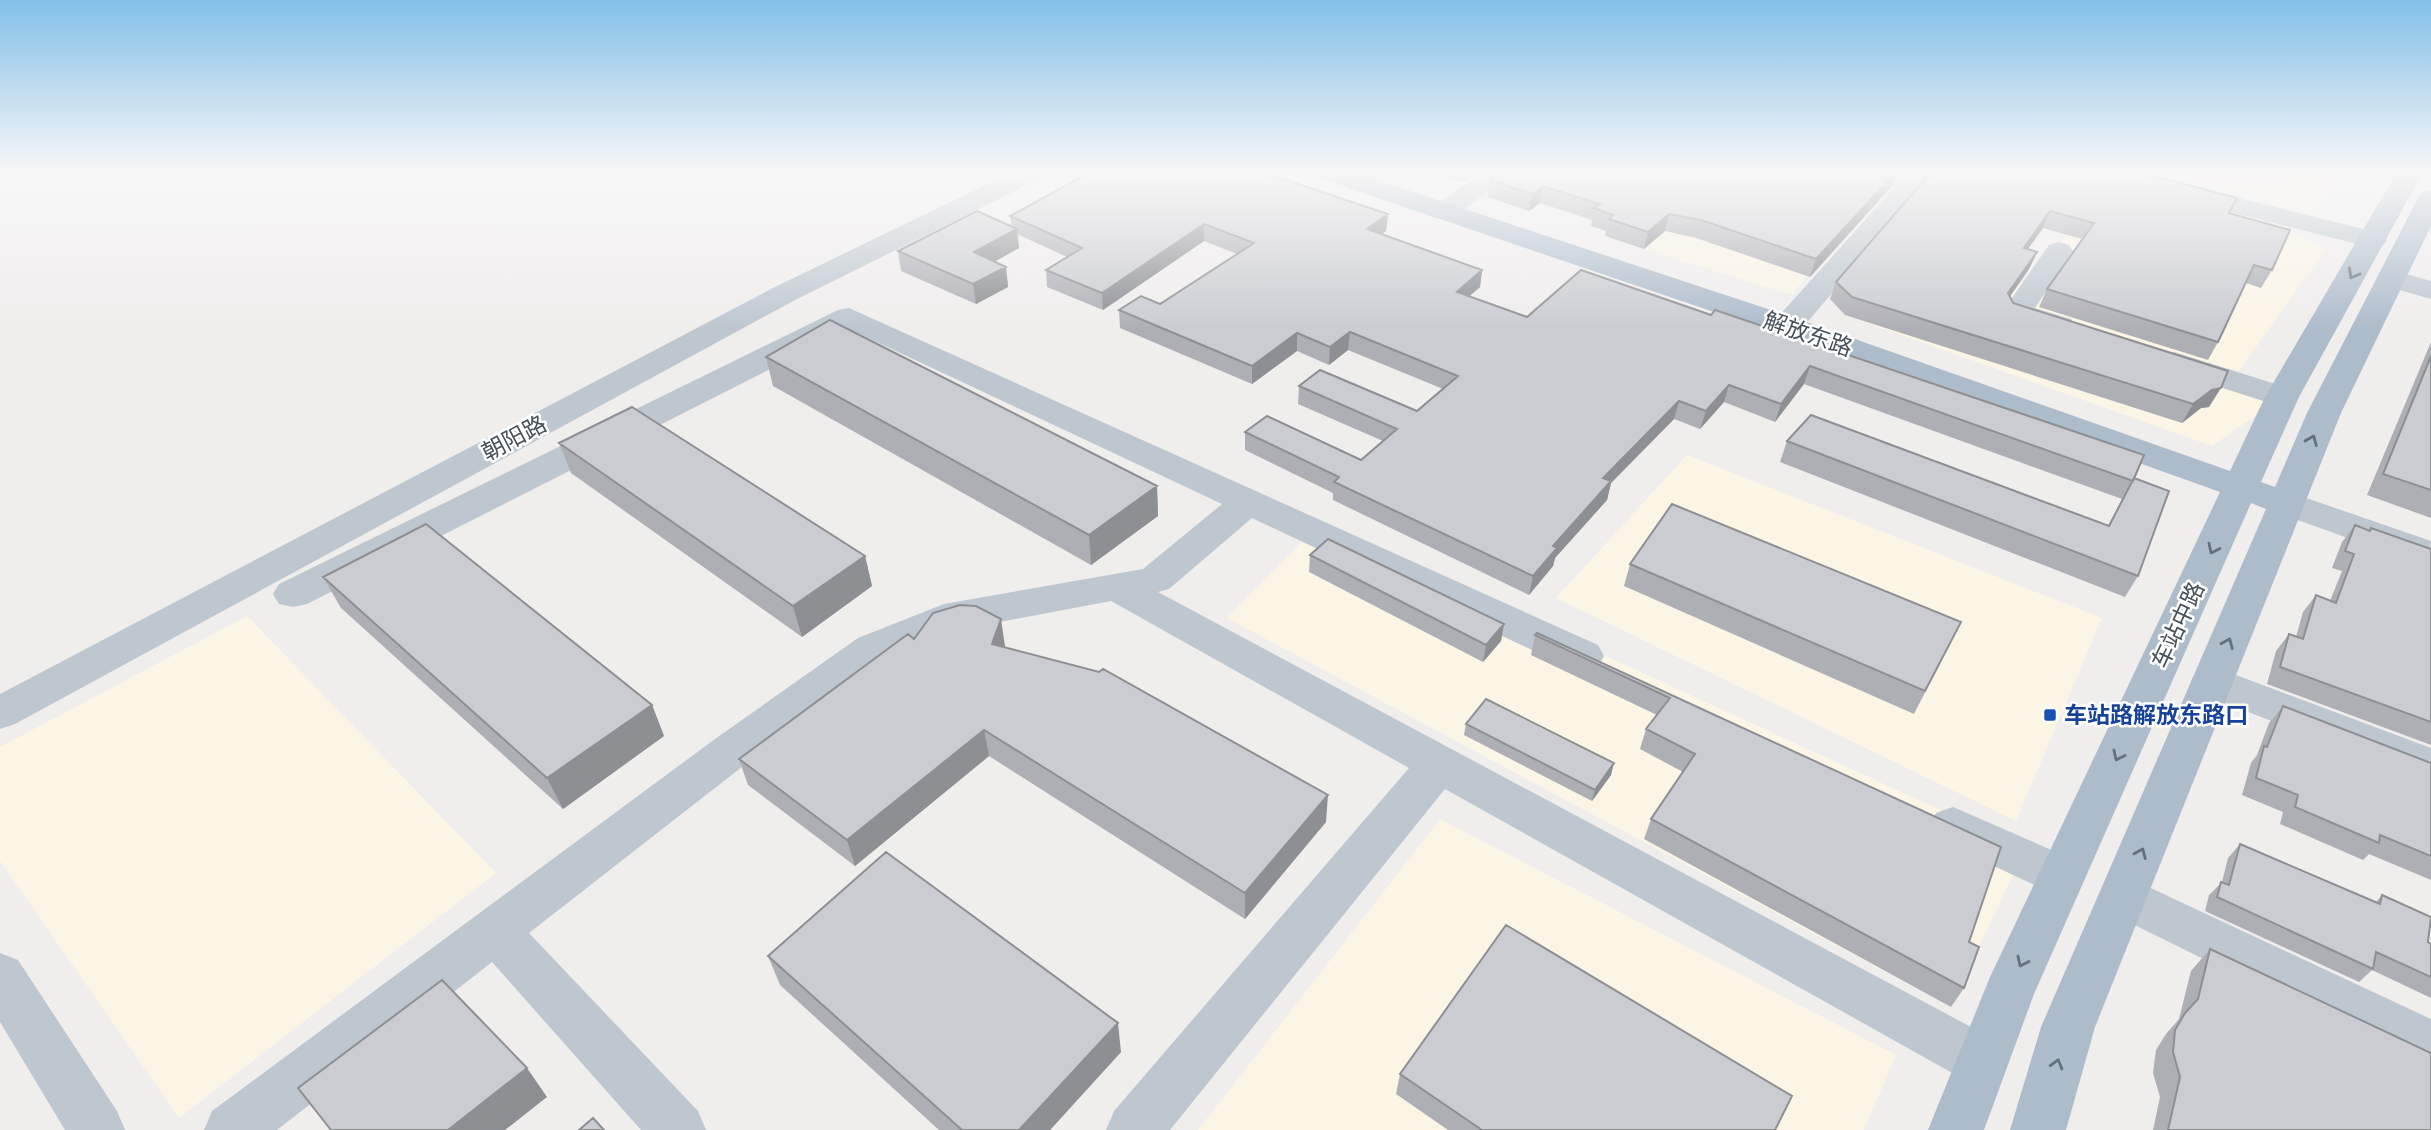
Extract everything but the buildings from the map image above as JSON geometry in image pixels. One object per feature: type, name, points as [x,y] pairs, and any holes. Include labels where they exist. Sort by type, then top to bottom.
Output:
[{"type":"main road","name":"解放东路","points":[[1510,225],[2244,480],[2286,503]]},
{"type":"main road","name":"车站中路","points":[[1956,1130],[2008,994],[2282,397],[2381,225]]},
{"type":"main road","points":[[2038,1130],[2068,1027],[2324,413],[2421,225]]},
{"type":"street","name":"朝阳路","points":[[0,688],[775,289],[908,225]]},
{"type":"street","name":"朝阳路","points":[[0,713],[785,294],[925,225]]},
{"type":"street","points":[[1792,321],[1876,225]]},
{"type":"street","points":[[2313,225],[2373,240]]},
{"type":"street","points":[[2059,251],[2017,312],[2083,333]]},
{"type":"street","points":[[2392,279],[2431,290]]},
{"type":"street","points":[[293,594],[849,317],[1617,671]]},
{"type":"street","points":[[2150,354],[2282,397]]},
{"type":"street","points":[[232,1130],[731,751],[873,648],[944,618],[1155,580],[1248,502]]},
{"type":"street","points":[[2286,503],[2431,555]]},
{"type":"street","points":[[1116,587],[1982,1061]]},
{"type":"street","points":[[2212,681],[2431,766]]},
{"type":"street","points":[[1134,1130],[1439,764]]},
{"type":"street","points":[[1922,811],[2062,876]]},
{"type":"street","points":[[2123,896],[2431,1046]]},
{"type":"street","points":[[495,931],[678,1130]]},
{"type":"street","points":[[0,976],[97,1130]]},
{"type":"shaded area","points":[[1672,225],[1845,225],[1792,295],[1644,249]]},
{"type":"shaded area","points":[[2073,225],[2274,225],[2326,249],[2239,371],[2028,315],[2272,404],[2212,446],[1845,315],[2023,255],[2018,310]]},
{"type":"shaded area","points":[[1687,455],[2102,618],[2016,821],[1556,598]]},
{"type":"shaded area","points":[[1319,524],[2025,849],[1951,1007],[1227,618]]},
{"type":"shaded area","points":[[247,616],[496,873],[179,1118],[0,861],[0,747]]},
{"type":"shaded area","points":[[1440,819],[1896,1055],[1864,1130],[1198,1130]]},
{"type":"place","name":"车站路解放东路口","points":[[2050,715]]}]
